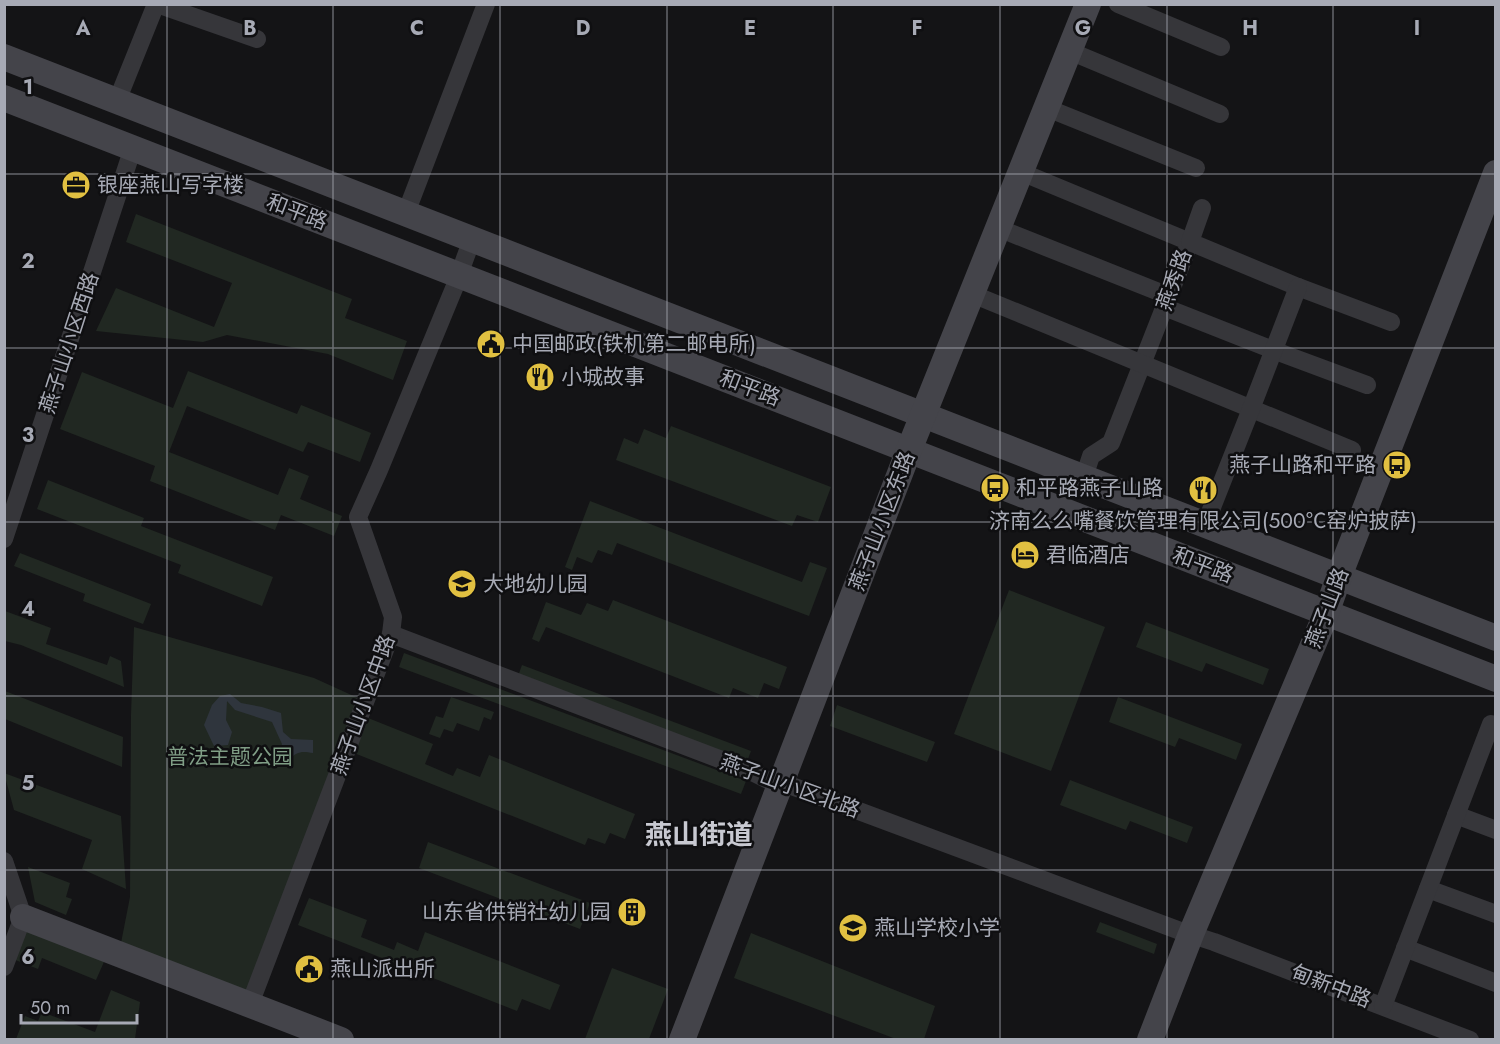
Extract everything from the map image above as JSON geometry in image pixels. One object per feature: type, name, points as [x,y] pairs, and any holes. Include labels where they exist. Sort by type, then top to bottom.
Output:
[{"type":"main road","name":"燕子山小区东路","points":[[682,1040],[909,450],[1088,4]]},
{"type":"main road","name":"和平路","points":[[4,57],[1496,638]]},
{"type":"main road","name":"和平路","points":[[4,98],[1496,679]]},
{"type":"main road","name":"燕子山路","points":[[1150,1040],[1197,936],[1331,615],[1342,578],[1496,173]]},
{"type":"main road","name":"燕子山路","points":[[1342,578],[1496,193]]},
{"type":"main road","points":[[23,917],[341,1040]]},
{"type":"main road","name":"燕子山路","points":[[1163,1040],[1197,936]]},
{"type":"street","points":[[117,101],[157,4],[257,39]]},
{"type":"street","points":[[406,213],[486,4]]},
{"type":"street","points":[[1118,4],[1221,47]]},
{"type":"street","points":[[1069,49],[1220,114]]},
{"type":"street","points":[[1047,108],[1196,168]]},
{"type":"street","name":"燕子山小区西路","points":[[4,538],[129,159],[131,147]]},
{"type":"street","name":"燕秀路","points":[[1021,172],[1190,242],[1111,442],[1091,456],[1084,477]]},
{"type":"street","points":[[1202,208],[1190,242],[1298,287],[1391,322]]},
{"type":"street","points":[[998,229],[1273,350],[1367,385]]},
{"type":"street","name":"燕子山小区中路","points":[[250,1004],[391,634],[393,617],[358,517],[472,239]]},
{"type":"street","points":[[1205,525],[1298,287]]},
{"type":"street","points":[[972,294],[1352,450]]},
{"type":"street","name":"燕子山小区北路","points":[[391,634],[748,770],[768,780],[781,782],[1197,936]]},
{"type":"street","points":[[1383,1006],[1456,815],[1488,754],[1491,724]]},
{"type":"street","points":[[1456,815],[1496,830]]},
{"type":"street","points":[[4,861],[23,917],[4,967]]},
{"type":"street","points":[[1428,889],[1496,914]]},
{"type":"street","name":"甸新中路","points":[[1197,936],[1470,1040]]},
{"type":"street","points":[[1405,948],[1496,983]]},
{"type":"green space","points":[[136,214],[352,299],[345,318],[407,341],[393,380],[328,354],[227,335],[203,342],[96,331],[116,288],[214,327],[232,283],[126,242]]},
{"type":"green space","points":[[188,371],[297,414],[301,405],[371,433],[360,462],[308,442],[303,452],[187,406],[169,452],[278,495],[289,468],[309,476],[300,499],[342,516],[334,536],[281,515],[275,530],[150,481],[155,466],[60,429],[82,372],[173,408]]},
{"type":"green space","points":[[671,426],[831,487],[818,522],[797,515],[792,526],[616,460],[624,438],[638,444],[644,429],[666,438]]},
{"type":"green space","points":[[48,480],[144,518],[141,526],[273,577],[262,606],[178,573],[181,565],[37,509]]},
{"type":"green space","points":[[590,501],[802,582],[810,562],[827,568],[809,616],[617,543],[612,555],[598,550],[592,563],[577,557],[572,570],[565,567]]},
{"type":"green space","points":[[20,553],[151,604],[143,624],[83,601],[85,594],[14,566]]},
{"type":"green space","points":[[1009,590],[1105,627],[1051,771],[954,734]]},
{"type":"green space","points":[[613,600],[787,667],[779,689],[764,683],[758,698],[733,688],[729,698],[546,627],[539,642],[532,639],[546,602],[581,615],[587,603],[608,611]]},
{"type":"green space","points":[[5,611],[51,628],[46,644],[107,665],[110,656],[121,661],[124,687],[21,645],[5,641]]},
{"type":"green space","points":[[1146,622],[1269,669],[1263,685],[1206,663],[1202,672],[1136,647]]},
{"type":"green space","name":"普法主题公园","points":[[134,627],[314,678],[358,698],[247,991],[121,943],[130,897]]},
{"type":"green space","points":[[404,653],[746,781],[741,794],[399,667]]},
{"type":"green space","points":[[522,665],[751,751],[746,764],[517,679]]},
{"type":"green space","points":[[5,691],[123,737],[122,767],[5,719]]},
{"type":"green space","points":[[451,697],[494,712],[491,720],[484,717],[479,731],[457,723],[453,732],[444,729],[440,738],[429,734],[436,716],[443,718]]},
{"type":"green space","points":[[1118,697],[1242,744],[1236,760],[1179,738],[1175,747],[1109,722]]},
{"type":"green space","points":[[837,705],[935,742],[927,762],[830,726]]},
{"type":"green space","points":[[368,718],[433,744],[425,764],[453,776],[457,768],[480,777],[489,755],[635,814],[625,839],[610,833],[605,844],[588,838],[585,845],[354,753]]},
{"type":"green space","points":[[4,773],[121,816],[126,889],[82,869],[92,840],[14,810]]},
{"type":"green space","points":[[1070,780],[1193,827],[1187,843],[1130,821],[1126,830],[1060,805]]},
{"type":"green space","points":[[428,842],[590,903],[580,929],[419,868]]},
{"type":"green space","points":[[28,867],[70,883],[66,897],[72,899],[66,915],[35,902]]},
{"type":"green space","points":[[309,898],[367,920],[361,937],[394,950],[397,942],[418,951],[425,932],[560,985],[550,1010],[522,999],[517,1011],[298,925]]},
{"type":"green space","points":[[1100,922],[1157,944],[1154,954],[1096,932]]},
{"type":"green space","points":[[28,923],[107,955],[96,980],[42,958],[38,969],[13,959]]},
{"type":"green space","points":[[751,933],[935,1006],[924,1039],[896,1039],[734,978]]},
{"type":"green space","points":[[612,968],[668,989],[649,1039],[585,1039]]},
{"type":"green space","points":[[111,990],[140,1002],[135,1039],[16,1039],[25,1016],[38,1021],[42,1012],[95,1032]]},
{"type":"shaded area","points":[[230,694],[241,703],[281,713],[283,732],[291,739],[313,740],[313,753],[300,752],[289,760],[282,758],[279,752],[282,744],[272,722],[235,710],[227,701],[226,720],[232,732],[228,745],[214,746],[204,725],[212,705],[220,696]]},
{"type":"place","name":"银座燕山写字楼","points":[[76,185]]},
{"type":"place","name":"中国邮政(铁机第二邮电所)","points":[[491,344]]},
{"type":"place","name":"小城故事","points":[[540,377]]},
{"type":"place","name":"燕子山路和平路","points":[[1397,465]]},
{"type":"place","name":"和平路燕子山路","points":[[995,488]]},
{"type":"place","name":"济南么么嘴餐饮管理有限公司(500℃窑炉披萨)","points":[[1203,490]]},
{"type":"place","name":"君临酒店","points":[[1025,555]]},
{"type":"place","name":"大地幼儿园","points":[[462,584]]},
{"type":"place","name":"山东省供销社幼儿园","points":[[632,912]]},
{"type":"place","name":"燕山学校小学","points":[[853,928]]},
{"type":"place","name":"燕山派出所","points":[[309,969]]},
{"type":"district","name":"燕山街道","points":[[699,835]]}]
